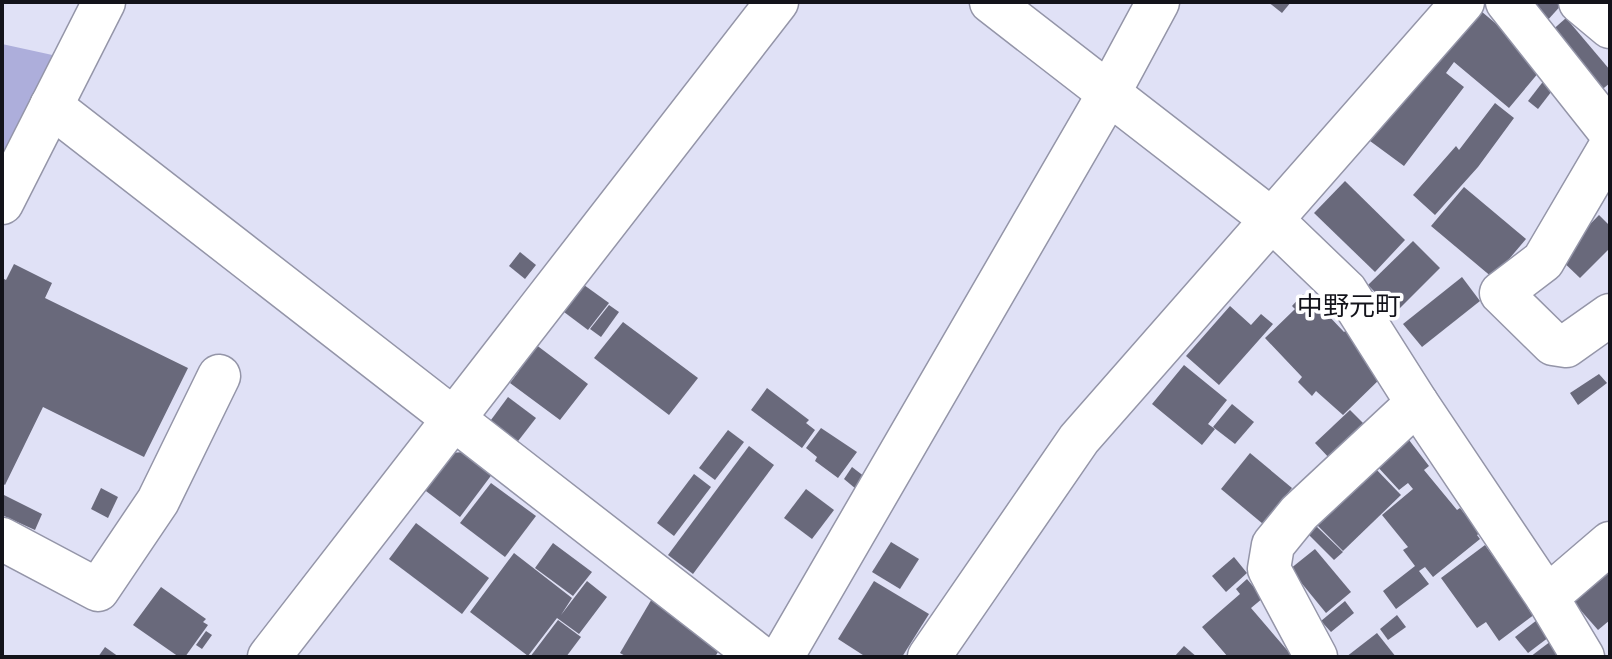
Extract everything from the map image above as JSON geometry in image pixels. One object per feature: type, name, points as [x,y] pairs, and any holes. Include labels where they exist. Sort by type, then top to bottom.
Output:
[{"type":"street","points":[[2,203],[104,2]]},
{"type":"street","points":[[269,657],[777,2]]},
{"type":"street","points":[[991,2],[1271,219],[1346,291],[1583,657]]},
{"type":"street","points":[[782,657],[1109,93],[1158,2]]},
{"type":"street","points":[[929,657],[1079,439],[1463,2]]},
{"type":"street","points":[[1507,2],[1609,130],[1543,261],[1501,293],[1553,344],[1566,346],[1610,315]]},
{"type":"street","points":[[1580,2],[1610,27]]},
{"type":"street","points":[[51,106],[760,657]]},
{"type":"street","points":[[4,545],[98,590],[158,501],[219,376]]},
{"type":"street","points":[[1315,657],[1269,569],[1273,545],[1299,513],[1417,403]]},
{"type":"street","points":[[1547,597],[1610,543]]},
{"type":"shaded area","points":[[2,44],[57,56],[2,164]]},
{"type":"building","points":[[1268,2],[1291,2],[1282,13]]},
{"type":"building","points":[[1525,2],[1564,2],[1546,22]]},
{"type":"building","points":[[1475,6],[1545,65],[1509,108],[1454,62],[1446,73],[1464,87],[1404,166],[1370,141]]},
{"type":"building","points":[[1566,18],[1610,70],[1610,83],[1599,92],[1549,33]]},
{"type":"building","points":[[1545,79],[1555,87],[1538,109],[1528,101]]},
{"type":"building","points":[[1495,103],[1514,118],[1478,167],[1435,215],[1413,195],[1456,146],[1459,150]]},
{"type":"building","points":[[1345,181],[1405,240],[1375,272],[1314,213]]},
{"type":"building","points":[[1464,187],[1526,239],[1493,278],[1431,226]]},
{"type":"building","points":[[1599,215],[1610,226],[1610,248],[1580,278],[1558,257]]},
{"type":"building","points":[[1413,241],[1440,268],[1395,313],[1368,285]]},
{"type":"building","points":[[520,252],[536,265],[525,279],[509,266]]},
{"type":"building","points":[[14,264],[52,283],[45,298],[188,368],[144,457],[43,407],[5,485],[2,483],[2,278],[6,280]]},
{"type":"building","points":[[1462,277],[1480,301],[1422,347],[1403,324]]},
{"type":"building","points":[[584,285],[609,303],[588,330],[564,312]]},
{"type":"building","points":[[1303,294],[1307,298],[1309,295],[1344,332],[1348,329],[1384,375],[1343,415],[1316,391],[1312,396],[1298,382],[1302,377],[1265,338],[1295,309],[1292,306]]},
{"type":"building","points":[[609,305],[619,312],[601,337],[590,329]]},
{"type":"building","points":[[1230,306],[1251,325],[1261,314],[1273,324],[1219,385],[1186,356]]},
{"type":"building","points":[[623,322],[698,378],[669,415],[594,358]]},
{"type":"building","points":[[535,344],[588,384],[560,420],[510,383],[519,371],[516,369]]},
{"type":"building","points":[[1184,365],[1227,400],[1208,424],[1215,429],[1202,445],[1152,404]]},
{"type":"building","points":[[1599,374],[1607,383],[1578,405],[1570,393]]},
{"type":"building","points":[[767,388],[809,420],[806,423],[815,430],[802,448],[751,410]]},
{"type":"building","points":[[508,397],[536,418],[515,445],[488,424]]},
{"type":"building","points":[[1232,404],[1254,422],[1235,444],[1213,427]]},
{"type":"building","points":[[1350,410],[1367,427],[1332,461],[1315,443]]},
{"type":"building","points":[[821,428],[857,452],[838,478],[815,461],[817,457],[806,448]]},
{"type":"building","points":[[728,430],[744,442],[715,480],[699,468]]},
{"type":"building","points":[[1409,440],[1429,466],[1424,470],[1457,510],[1460,508],[1480,533],[1477,535],[1480,539],[1433,577],[1425,567],[1419,571],[1429,584],[1396,609],[1383,591],[1415,566],[1403,550],[1408,547],[1382,515],[1413,489],[1408,483],[1399,490],[1376,465]]},
{"type":"building","points":[[749,446],[774,465],[693,574],[668,555]]},
{"type":"building","points":[[465,452],[493,473],[460,517],[422,488],[449,453]]},
{"type":"building","points":[[1250,453],[1292,488],[1263,524],[1221,489]]},
{"type":"building","points":[[1373,466],[1401,495],[1343,551],[1315,523]]},
{"type":"building","points":[[852,467],[865,477],[856,489],[844,479]]},
{"type":"building","points":[[694,474],[711,487],[674,536],[657,523]]},
{"type":"building","points":[[491,483],[536,516],[505,557],[460,523]]},
{"type":"building","points":[[101,488],[118,497],[108,518],[91,509]]},
{"type":"building","points":[[806,489],[834,510],[812,539],[784,518]]},
{"type":"building","points":[[2,494],[42,514],[35,530],[2,515]]},
{"type":"building","points":[[416,523],[489,578],[462,614],[389,559]]},
{"type":"building","points":[[1314,524],[1343,552],[1334,560],[1306,532]]},
{"type":"building","points":[[891,542],[919,559],[900,589],[872,572]]},
{"type":"building","points":[[553,543],[592,572],[573,596],[535,568]]},
{"type":"building","points":[[1485,545],[1535,614],[1499,641],[1486,622],[1477,628],[1441,578]]},
{"type":"building","points":[[1315,549],[1351,592],[1326,613],[1290,569]]},
{"type":"building","points":[[514,553],[572,598],[561,615],[587,581],[607,597],[579,634],[557,618],[528,656],[470,612]]},
{"type":"building","points":[[1234,557],[1247,573],[1226,592],[1212,576]]},
{"type":"building","points":[[1610,563],[1610,620],[1598,630],[1569,597]]},
{"type":"building","points":[[1247,579],[1263,598],[1251,608],[1293,657],[1228,657],[1202,627],[1240,594],[1236,589]]},
{"type":"building","points":[[874,581],[929,614],[902,657],[866,657],[838,639]]},
{"type":"building","points":[[161,587],[206,619],[203,622],[208,625],[185,657],[179,657],[133,625]]},
{"type":"building","points":[[653,597],[725,640],[715,657],[627,657],[620,653]]},
{"type":"building","points":[[1345,601],[1354,613],[1331,632],[1321,621]]},
{"type":"building","points":[[1397,615],[1406,627],[1388,640],[1380,629]]},
{"type":"building","points":[[1541,617],[1553,634],[1528,653],[1515,637]]},
{"type":"building","points":[[558,620],[581,637],[566,657],[530,657]]},
{"type":"building","points":[[206,631],[212,635],[202,649],[196,645]]},
{"type":"building","points":[[1377,633],[1396,657],[1346,657]]},
{"type":"building","points":[[1555,638],[1569,657],[1530,657]]},
{"type":"building","points":[[1184,646],[1197,657],[1174,657]]},
{"type":"building","points":[[105,647],[119,657],[98,657]]},
{"type":"district","name":"中野元町","points":[[1349,306]]}]
